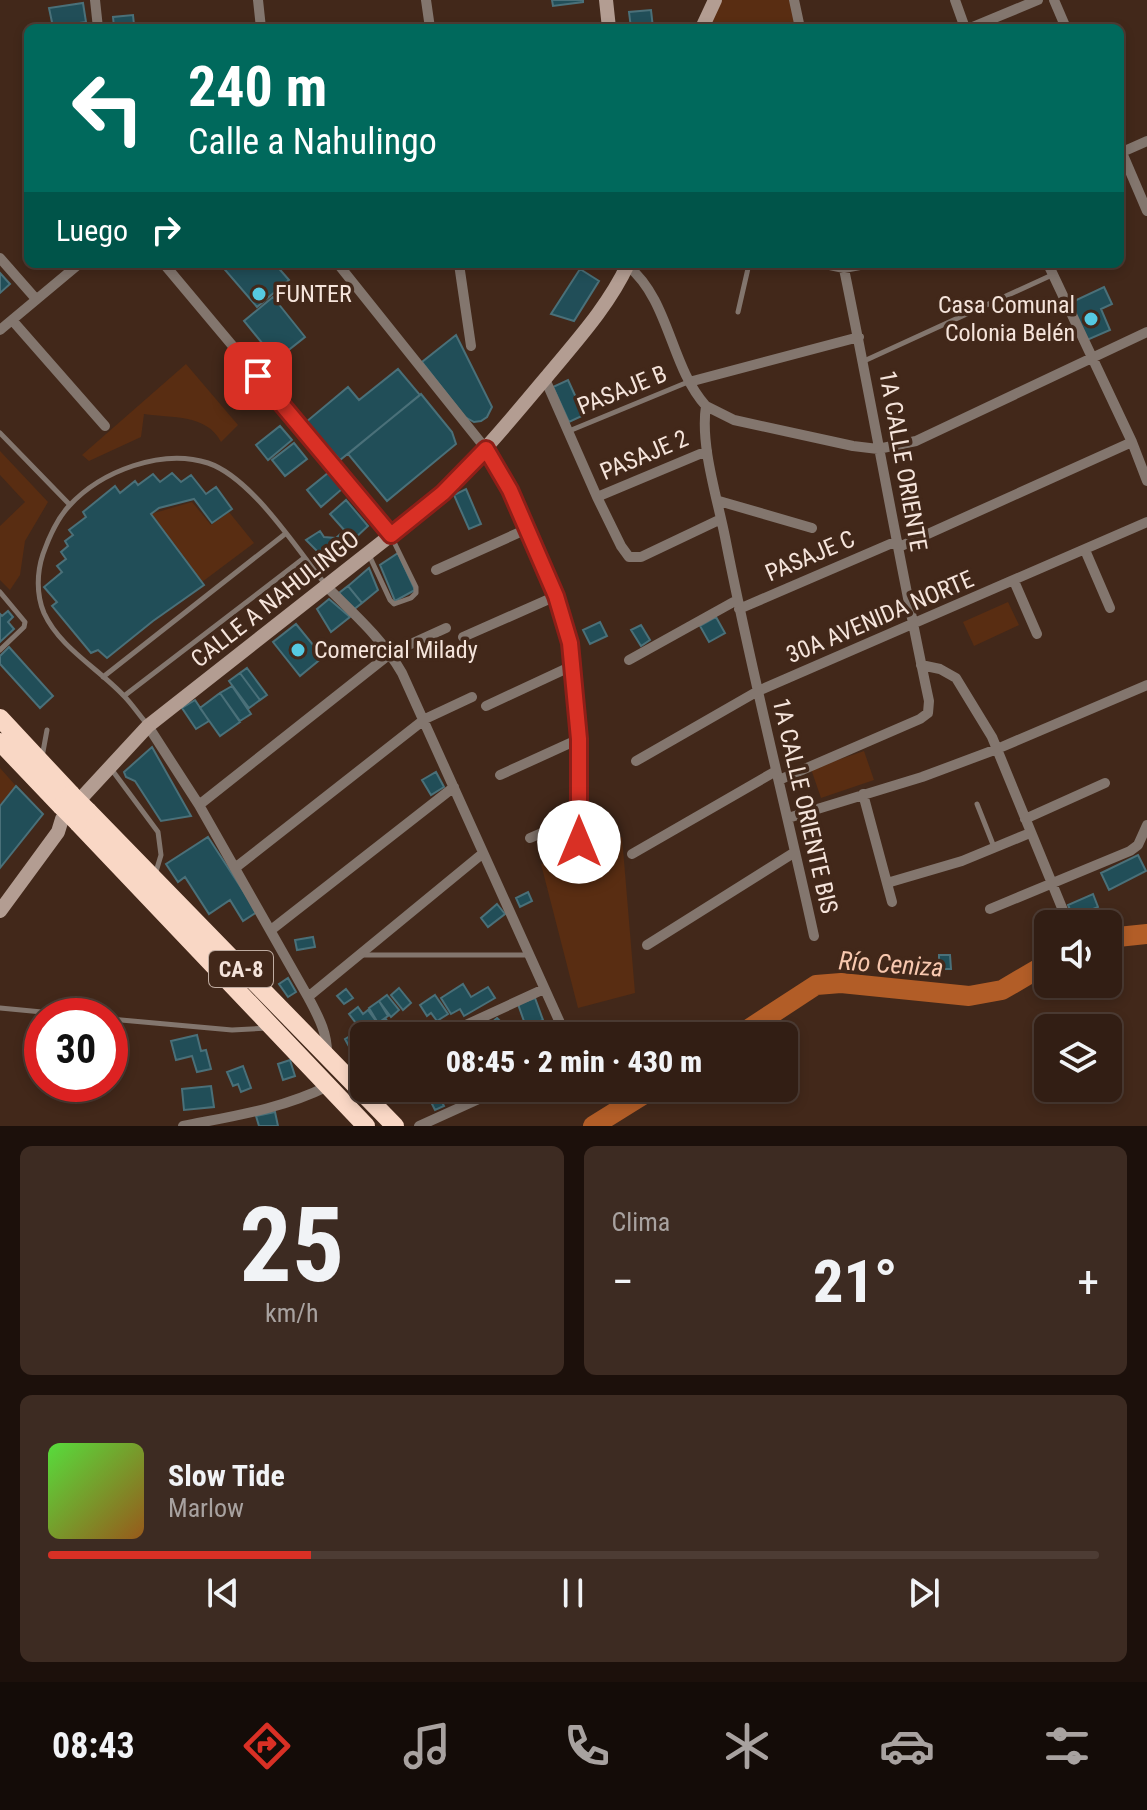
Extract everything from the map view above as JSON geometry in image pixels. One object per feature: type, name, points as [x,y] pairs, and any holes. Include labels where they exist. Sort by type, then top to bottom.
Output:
[{"type":"highway","name":"CA-8","points":[[0,718],[41,762],[66,800]]},
{"type":"highway","name":"CA-8","points":[[0,742],[83,817],[366,1126]]},
{"type":"highway","name":"CA-8","points":[[83,817],[154,880],[327,1056],[350,1072]]},
{"type":"highway","name":"CA-8","points":[[376,1102],[395,1126]]},
{"type":"street","points":[[95,0],[98,24]]},
{"type":"street","points":[[258,0],[261,24]]},
{"type":"street","points":[[426,0],[429,24]]},
{"type":"street","points":[[606,0],[609,24]]},
{"type":"street","points":[[704,24],[715,0]]},
{"type":"street","points":[[794,0],[799,24]]},
{"type":"street","points":[[955,0],[965,24]]},
{"type":"street","points":[[977,24],[1038,0]]},
{"type":"street","points":[[1054,0],[1064,24]]},
{"type":"street","points":[[1124,150],[1147,141]]},
{"type":"street","points":[[1124,158],[1147,211]]},
{"type":"street","points":[[0,258],[36,299]]},
{"type":"street","points":[[0,330],[74,268]]},
{"type":"street","points":[[167,268],[391,535]]},
{"type":"street","points":[[341,268],[486,449],[510,490],[556,596],[574,665],[579,739],[579,842]]},
{"type":"street","points":[[460,268],[471,346]]},
{"type":"street","name":"CALLE A NAHULINGO","points":[[0,911],[58,832],[69,824],[93,795],[98,782],[148,726],[443,493],[486,449],[592,322],[626,268]]},
{"type":"street","points":[[631,268],[646,285],[689,382],[706,406],[734,420],[878,449],[916,441],[1147,332]]},
{"type":"street","name":"1A CALLE ORIENTE","points":[[777,776],[920,719],[928,713],[929,701],[843,268]]},
{"type":"street","points":[[1049,268],[1132,442],[1147,481]]},
{"type":"street","points":[[12,320],[105,426]]},
{"type":"street","points":[[689,382],[859,337]]},
{"type":"street","points":[[545,379],[597,497],[629,557],[641,557],[721,519]]},
{"type":"street","name":"1A CALLE ORIENTE BIS","points":[[706,406],[707,451],[738,605],[814,936]]},
{"type":"street","name":"PASAJE C","points":[[629,660],[738,605],[898,544],[1132,442]]},
{"type":"street","name":"PASAJE 2","points":[[597,497],[707,451]]},
{"type":"street","points":[[719,501],[812,528]]},
{"type":"street","name":"30A AVENIDA NORTE","points":[[636,761],[758,691],[1147,522]]},
{"type":"street","points":[[436,570],[527,529]]},
{"type":"street","points":[[1085,550],[1110,608]]},
{"type":"street","points":[[1014,581],[1037,634]]},
{"type":"street","points":[[325,585],[391,653],[425,719],[482,854],[559,1022]]},
{"type":"street","points":[[463,637],[556,596]]},
{"type":"street","points":[[199,805],[391,653],[446,628]]},
{"type":"street","points":[[486,706],[574,665]]},
{"type":"street","points":[[921,665],[940,669],[956,678],[997,749],[1063,910]]},
{"type":"street","points":[[788,818],[922,777],[997,749],[1147,685]]},
{"type":"street","points":[[235,868],[425,719],[472,697]]},
{"type":"street","points":[[148,726],[199,805],[308,997],[322,1023],[327,1056]]},
{"type":"street","points":[[500,775],[579,739]]},
{"type":"street","points":[[632,854],[777,776]]},
{"type":"street","points":[[1025,819],[1105,783]]},
{"type":"street","points":[[271,930],[454,787]]},
{"type":"street","points":[[863,794],[892,902]]},
{"type":"street","points":[[530,838],[579,817]]},
{"type":"street","points":[[990,909],[1138,845],[1147,825]]},
{"type":"street","points":[[887,883],[962,861],[1030,833]]},
{"type":"street","points":[[647,945],[795,852]]},
{"type":"street","points":[[308,997],[482,854]]},
{"type":"street","points":[[472,1022],[544,989]]},
{"type":"street","points":[[183,1126],[277,1107],[328,1086]]},
{"type":"street","points":[[419,1126],[472,1102]]},
{"type":"lane","points":[[738,312],[748,268]]},
{"type":"lane","points":[[864,361],[1052,275]]},
{"type":"lane","name":"PASAJE B","points":[[569,431],[689,382]]},
{"type":"lane","points":[[0,433],[70,505]]},
{"type":"lane","points":[[148,726],[124,696],[61,639],[44,613],[37,585],[39,565],[46,545],[70,505],[87,490],[128,468],[168,459],[192,459],[224,470],[245,486],[325,585]]},
{"type":"lane","points":[[103,677],[285,534]]},
{"type":"lane","points":[[368,554],[390,600],[394,604],[411,598],[416,593],[416,587],[391,535]]},
{"type":"lane","points":[[124,696],[304,558]]},
{"type":"lane","points":[[0,592],[25,622],[24,627],[0,650]]},
{"type":"lane","points":[[41,762],[47,730]]},
{"type":"lane","points":[[110,768],[158,832],[161,855],[154,880]]},
{"type":"lane","points":[[977,804],[995,848]]},
{"type":"lane","points":[[360,955],[530,955]]},
{"type":"lane","points":[[0,1008],[24,1010]]},
{"type":"lane","points":[[128,1021],[232,1030],[273,1028]]},
{"type":"shaded area","points":[[721,0],[790,0],[794,24],[708,24]]},
{"type":"shaded area","points":[[186,364],[238,425],[221,442],[207,426],[198,422],[144,414],[141,437],[89,461],[82,455]]},
{"type":"shaded area","points":[[0,451],[48,502],[25,541],[20,575],[10,590],[0,580],[0,526],[25,502],[0,475]]},
{"type":"shaded area","points":[[192,502],[211,525],[229,512],[254,543],[202,582],[151,514]]},
{"type":"shaded area","points":[[1008,602],[1019,625],[974,646],[963,622]]},
{"type":"shaded area","points":[[864,751],[874,780],[821,798],[811,769]]},
{"type":"shaded area","points":[[0,768],[16,786],[0,806]]},
{"type":"shaded area","points":[[622,837],[635,993],[578,1008],[541,864]]},
{"type":"building","points":[[552,0],[583,0],[583,2],[553,6]]},
{"type":"building","points":[[83,3],[86,22],[52,24],[49,8]]},
{"type":"building","points":[[651,10],[653,24],[630,24],[629,12]]},
{"type":"building","points":[[133,15],[134,24],[114,24],[113,17]]},
{"type":"building","name":"FUNTER","points":[[223,268],[278,268],[289,280],[257,307]]},
{"type":"building","points":[[580,269],[599,281],[574,321],[551,314]]},
{"type":"building","points":[[0,273],[10,284],[0,293]]},
{"type":"building","name":"Casa Comunal Colonia Belén","points":[[1104,287],[1112,304],[1101,309],[1110,330],[1087,340],[1070,303]]},
{"type":"building","points":[[273,297],[305,337],[276,360],[244,321]]},
{"type":"building","points":[[456,335],[492,407],[481,421],[474,422],[465,417],[422,362]]},
{"type":"building","points":[[398,369],[420,395],[340,460],[306,422],[348,387],[359,400]]},
{"type":"building","points":[[568,380],[584,415],[569,422],[553,387]]},
{"type":"building","points":[[421,394],[452,432],[456,444],[387,501],[348,454]]},
{"type":"building","points":[[280,426],[292,440],[268,460],[256,445]]},
{"type":"building","points":[[294,443],[307,459],[285,476],[272,460]]},
{"type":"building","points":[[172,473],[181,482],[191,475],[206,494],[216,487],[232,509],[212,523],[194,499],[159,508],[151,514],[204,585],[107,658],[98,650],[91,653],[52,606],[57,602],[44,587],[62,572],[57,566],[66,559],[61,552],[68,546],[65,541],[73,535],[69,530],[86,517],[83,512],[115,486],[120,493],[135,481],[138,485],[153,474],[160,482]]},
{"type":"building","points":[[328,473],[342,489],[321,507],[307,490]]},
{"type":"building","points":[[466,489],[481,524],[469,529],[454,495]]},
{"type":"building","points":[[346,500],[368,526],[353,540],[330,514]]},
{"type":"building","points":[[345,530],[353,540],[339,553],[320,554],[306,540],[320,531],[324,537],[336,538]]},
{"type":"building","points":[[398,553],[415,590],[395,601],[380,565]]},
{"type":"building","points":[[369,568],[378,590],[362,603],[348,586]]},
{"type":"building","points":[[348,586],[362,603],[353,610],[339,593]]},
{"type":"building","points":[[329,599],[350,617],[331,632],[317,609]]},
{"type":"building","points":[[8,611],[13,617],[8,622],[14,629],[0,642],[0,614],[2,616]]},
{"type":"building","points":[[716,617],[725,633],[709,642],[700,626]]},
{"type":"building","points":[[600,622],[607,636],[590,644],[583,630]]},
{"type":"building","name":"Comercial Milady","points":[[296,624],[323,657],[300,676],[273,642]]},
{"type":"building","points":[[641,625],[650,640],[641,646],[631,630]]},
{"type":"building","points":[[9,647],[53,696],[40,708],[0,664],[0,656]]},
{"type":"building","points":[[247,668],[267,695],[260,700],[240,673]]},
{"type":"building","points":[[240,673],[260,700],[249,708],[229,681]]},
{"type":"building","points":[[232,686],[251,714],[240,721],[220,693]]},
{"type":"building","points":[[220,693],[240,722],[220,736],[200,708]]},
{"type":"building","points":[[195,700],[209,721],[196,729],[182,708]]},
{"type":"building","points":[[152,747],[191,816],[161,821],[135,781],[126,777],[124,772]]},
{"type":"building","points":[[436,772],[444,787],[431,795],[422,780]]},
{"type":"building","points":[[16,786],[43,814],[0,868],[0,806]]},
{"type":"building","points":[[208,837],[257,912],[243,921],[230,900],[209,914],[185,877],[178,882],[166,864]]},
{"type":"building","points":[[1138,855],[1146,871],[1109,890],[1101,873]]},
{"type":"building","points":[[528,892],[532,901],[520,907],[516,898]]},
{"type":"building","points":[[1093,894],[1098,907],[1070,910],[1068,905]]},
{"type":"building","points":[[497,904],[505,914],[488,927],[481,918]]},
{"type":"building","points":[[313,937],[315,947],[297,950],[295,940]]},
{"type":"building","points":[[939,955],[950,955],[951,969],[939,969]]},
{"type":"building","points":[[288,978],[296,992],[288,997],[279,984]]},
{"type":"building","points":[[463,984],[471,997],[488,987],[495,998],[464,1016],[460,1009],[451,1014],[441,998]]},
{"type":"building","points":[[399,988],[411,1003],[403,1010],[391,995]]},
{"type":"building","points":[[346,989],[353,998],[344,1004],[337,996]]},
{"type":"building","points":[[387,995],[399,1010],[391,1017],[379,1001]]},
{"type":"building","points":[[435,995],[448,1014],[437,1021],[431,1013],[427,1016],[420,1005]]},
{"type":"building","points":[[535,998],[543,1020],[524,1022],[518,1004]]},
{"type":"building","points":[[379,1001],[388,1016],[377,1022],[369,1008]]},
{"type":"building","points":[[358,1007],[363,1014],[368,1010],[376,1021],[355,1022],[349,1014]]},
{"type":"building","points":[[197,1035],[201,1051],[206,1050],[211,1069],[197,1072],[192,1056],[176,1060],[171,1041]]},
{"type":"building","points":[[290,1060],[295,1076],[283,1080],[278,1064]]},
{"type":"building","points":[[243,1066],[251,1088],[241,1092],[238,1084],[233,1086],[227,1072]]},
{"type":"building","points":[[211,1086],[214,1107],[184,1110],[182,1089]]},
{"type":"building","points":[[431,1102],[442,1102],[444,1106],[435,1110]]},
{"type":"building","points":[[275,1112],[278,1126],[259,1126],[256,1116]]},
{"type":"waterway","name":"Río Ceniza","points":[[1122,937],[1147,934]]},
{"type":"waterway","name":"Río Ceniza","points":[[759,1022],[816,985],[841,983],[969,996],[1002,990],[1034,971]]},
{"type":"waterway","name":"Río Ceniza","points":[[593,1126],[632,1102]]},
{"type":"place","name":"FUNTER","points":[[259,294]]},
{"type":"place","name":"Casa Comunal Colonia Belén","points":[[1091,319]]},
{"type":"place","name":"Comercial Milady","points":[[298,650]]},
{"type":"route","points":[[258,376],[391,535],[443,493],[486,449],[510,490],[556,596],[570,643],[579,739],[579,842]]}]
